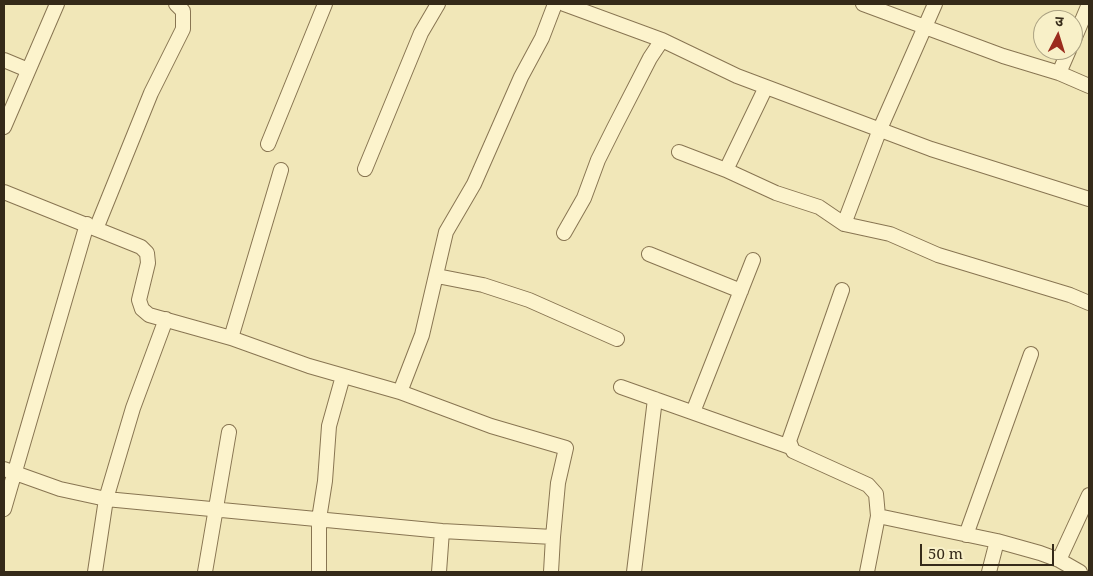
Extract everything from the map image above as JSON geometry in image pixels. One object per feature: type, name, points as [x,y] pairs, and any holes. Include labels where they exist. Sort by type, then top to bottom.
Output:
[{"type":"street","points":[[4,127],[57,4]]},
{"type":"street","points":[[4,509],[9,471],[91,227],[151,93],[183,29],[183,11],[176,4]]},
{"type":"street","points":[[268,144],[325,4]]},
{"type":"street","points":[[365,169],[420,34],[438,4]]},
{"type":"street","points":[[400,392],[422,336],[446,232],[474,184],[521,78],[542,38],[555,4]]},
{"type":"street","points":[[564,4],[662,40],[737,76],[931,149],[1089,199]]},
{"type":"street","points":[[863,4],[924,28],[1059,73],[1089,86]]},
{"type":"street","points":[[844,224],[880,129],[935,4]]},
{"type":"street","points":[[1083,18],[1089,4]]},
{"type":"street","points":[[564,233],[584,198],[598,160],[614,128],[650,58],[662,40]]},
{"type":"street","points":[[4,60],[28,70]]},
{"type":"street","points":[[1059,73],[1065,60]]},
{"type":"street","points":[[726,170],[766,87]]},
{"type":"street","points":[[679,152],[726,170],[776,193],[819,207],[844,224],[890,234],[938,255],[1070,295],[1089,303]]},
{"type":"street","points":[[231,338],[281,170]]},
{"type":"street","points":[[4,192],[141,246],[147,253],[148,263],[139,300],[142,310],[149,314],[231,338],[309,366],[400,392],[491,426],[566,448],[558,483],[552,537],[551,572]]},
{"type":"street","points":[[650,254],[740,291]]},
{"type":"street","points":[[692,412],[753,260]]},
{"type":"street","points":[[437,276],[483,285],[530,300],[617,338]]},
{"type":"street","points":[[790,447],[790,436],[842,290]]},
{"type":"street","points":[[95,572],[106,499],[134,408],[166,319]]},
{"type":"street","points":[[966,535],[1031,354]]},
{"type":"street","points":[[319,572],[319,519],[325,481],[329,426],[343,376]]},
{"type":"street","points":[[622,388],[790,447],[801,456],[868,485],[876,494],[878,516],[867,572]]},
{"type":"street","points":[[634,572],[656,399]]},
{"type":"street","points":[[204,572],[217,510],[229,432]]},
{"type":"street","points":[[9,471],[60,488],[106,499],[442,531],[552,537]]},
{"type":"street","points":[[1059,560],[1089,495]]},
{"type":"street","points":[[878,516],[997,541],[1059,560],[1080,572]]},
{"type":"street","points":[[439,572],[442,531]]},
{"type":"street","points":[[989,572],[997,541]]}]
